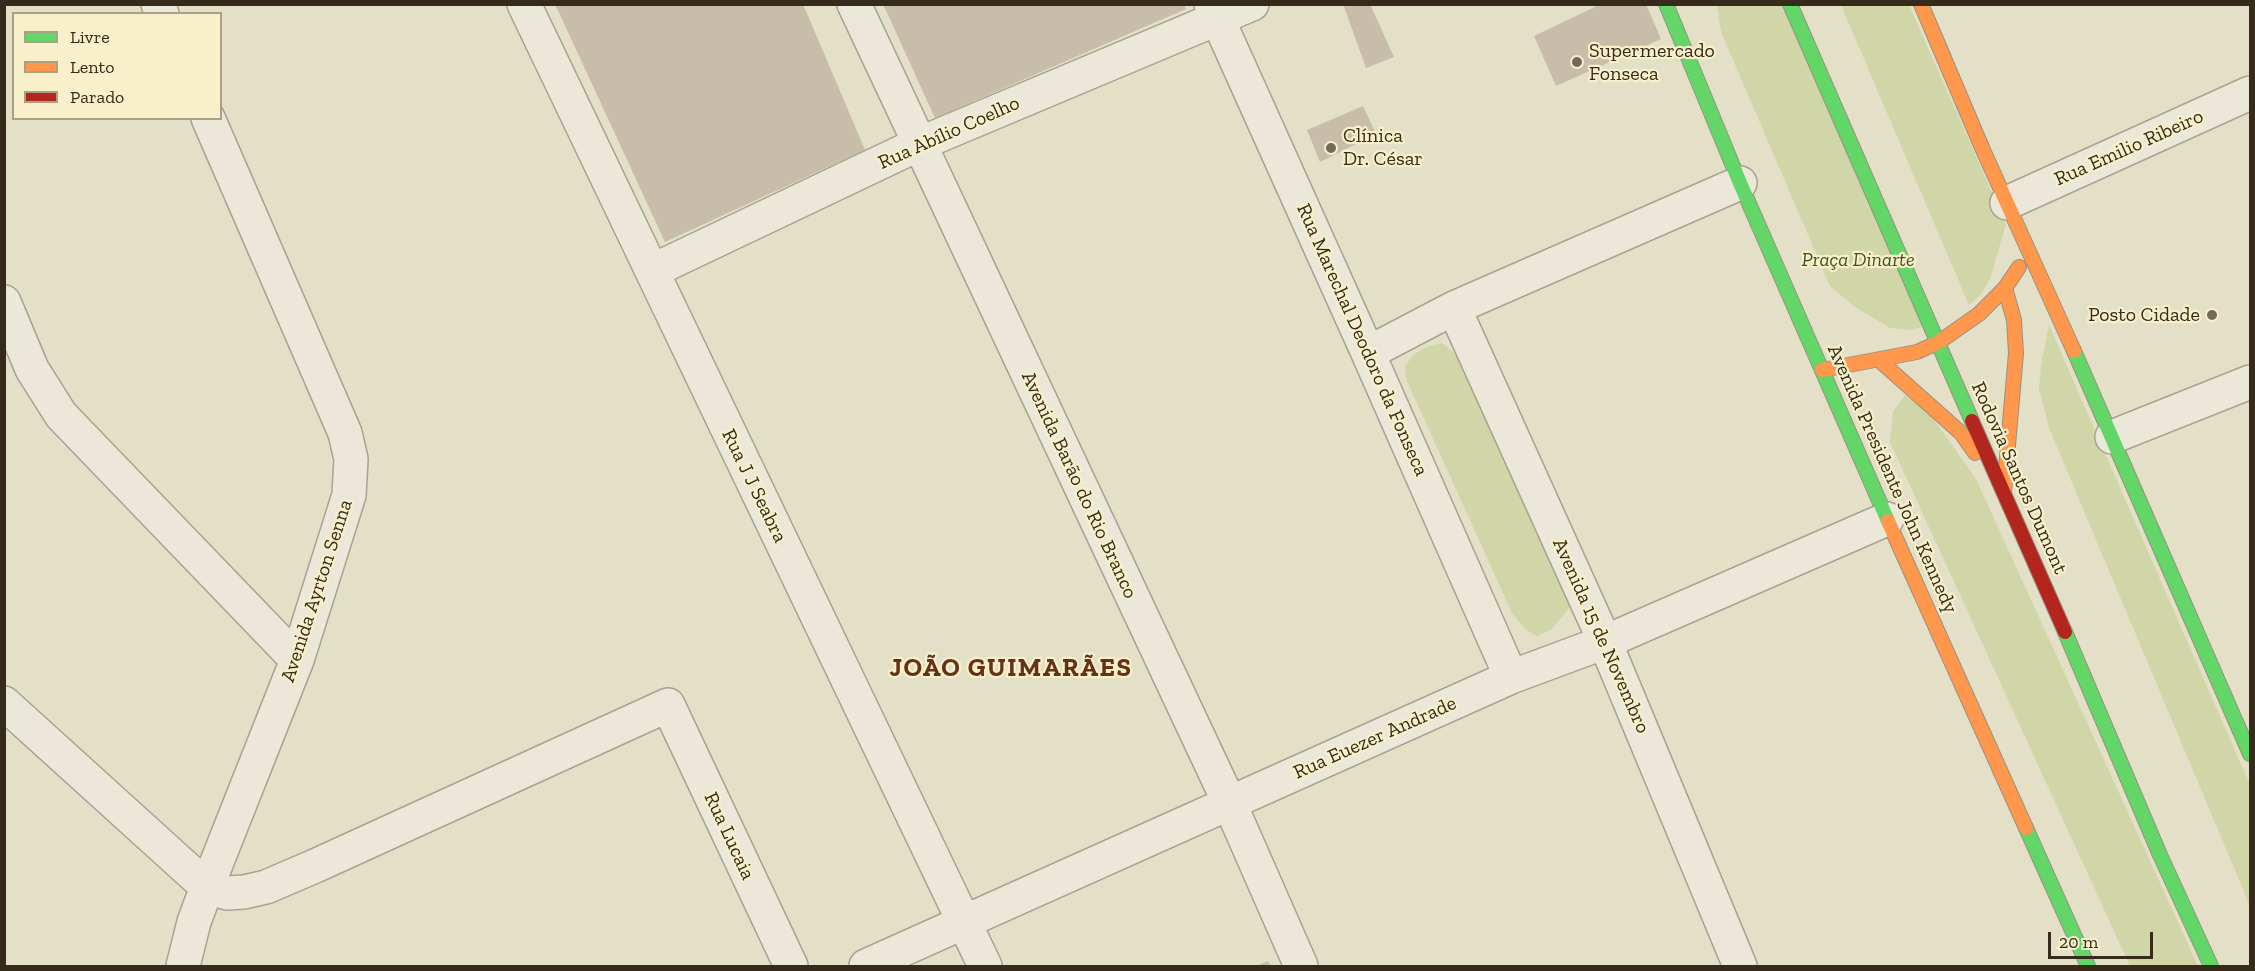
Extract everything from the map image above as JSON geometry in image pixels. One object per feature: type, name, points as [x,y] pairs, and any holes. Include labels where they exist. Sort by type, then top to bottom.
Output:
[{"type":"main road","name":"Avenida Presidente John Kennedy","points":[[1666,4],[1740,183],[1887,519],[2088,966]]},
{"type":"main road","name":"Rodovia Santos Dumont","points":[[1790,4],[2072,645],[2160,855],[2211,966]]},
{"type":"main road","points":[[1921,4],[2250,754]]},
{"type":"main road","points":[[1822,370],[1917,352],[1939,342],[1978,314],[2005,288],[2020,265],[2027,244]]},
{"type":"main road","points":[[2004,494],[2016,353],[2014,320],[2005,288]]},
{"type":"main road","points":[[1879,360],[1961,433],[2004,494]]},
{"type":"street","name":"Rua J J Seabra","points":[[524,4],[985,966]]},
{"type":"street","name":"Avenida Barão do Rio Branco","points":[[854,4],[1229,802],[1301,966]]},
{"type":"street","name":"Rua Abílio Coelho","points":[[652,271],[919,144],[1214,12],[1251,4]]},
{"type":"street","name":"Rua Marechal Deodoro da Fonseca","points":[[1214,12],[1368,353],[1510,677]]},
{"type":"street","name":"Rua Emilio Ribeiro","points":[[2007,203],[2250,93]]},
{"type":"street","name":"Avenida Ayrton Senna","points":[[183,966],[194,922],[207,887],[297,660],[349,495],[351,459],[345,433],[209,120]]},
{"type":"street","points":[[1368,353],[1454,308],[1740,183]]},
{"type":"street","points":[[4,302],[32,369],[61,415],[297,660]]},
{"type":"street","name":"Avenida 15 de Novembro","points":[[1454,308],[1605,642],[1740,966]]},
{"type":"street","points":[[2112,437],[2250,382]]},
{"type":"street","name":"Rua Euezer Andrade","points":[[866,966],[1510,677],[1605,642],[1887,519]]},
{"type":"street","points":[[4,703],[207,887]]},
{"type":"street","name":"Rua Lucaia","points":[[207,887],[227,893],[266,887],[668,705],[791,966]]},
{"type":"green space","name":"Praça Dinarte","points":[[1717,5],[1786,5],[1926,326],[1911,330],[1890,328],[1855,307],[1830,286],[1721,32]]},
{"type":"green space","name":"Praça Dinarte","points":[[1841,5],[1909,5],[2006,224],[1990,279],[1981,294],[1969,305]]},
{"type":"green space","points":[[2049,325],[2250,785],[2250,906],[2049,428],[2039,389]]},
{"type":"green space","points":[[1442,343],[1454,353],[1464,369],[1570,607],[1551,630],[1537,636],[1526,630],[1512,613],[1406,379],[1405,367],[1413,355],[1426,347]]},
{"type":"green space","points":[[1905,395],[1930,414],[1976,479],[2198,966],[2130,966],[1890,442],[1893,412]]},
{"type":"building","points":[[555,4],[803,4],[865,150],[665,242]]},
{"type":"building","points":[[883,4],[1184,4],[1186,9],[935,118]]},
{"type":"building","points":[[1343,4],[1370,4],[1394,57],[1366,68]]},
{"type":"building","name":"Supermercado Fonseca","points":[[1601,4],[1646,4],[1661,39],[1556,86],[1534,36]]},
{"type":"building","name":"Clínica Dr. César","points":[[1363,106],[1376,134],[1320,162],[1307,130]]},
{"type":"building","points":[[1268,961],[1271,966],[1256,966]]},
{"type":"traffic: fast","points":[[1666,4],[1740,183],[1888,521]]},
{"type":"traffic: fast","points":[[1790,4],[1972,421]]},
{"type":"traffic: fast","points":[[2074,351],[2250,754]]},
{"type":"traffic: fast","points":[[2065,632],[2160,855],[2211,966]]},
{"type":"traffic: fast","points":[[2026,828],[2088,966]]},
{"type":"traffic: slow","points":[[1921,4],[1983,150],[2074,351]]},
{"type":"traffic: slow","points":[[1822,370],[1917,352],[1939,342],[1979,314],[2005,288],[2019,267]]},
{"type":"traffic: slow","points":[[2004,492],[2016,353],[2014,320],[2005,288]]},
{"type":"traffic: slow","points":[[1879,360],[1961,433],[1975,453]]},
{"type":"traffic: slow","points":[[1888,521],[2026,828]]},
{"type":"traffic: jam","points":[[1972,421],[2065,632]]},
{"type":"place","name":"Supermercado Fonseca","points":[[1577,62]]},
{"type":"place","name":"Clínica Dr. César","points":[[1331,148]]},
{"type":"place","name":"Posto Cidade","points":[[2212,315]]},
{"type":"district","name":"JOÃO GUIMARÃES","points":[[1011,669]]}]
